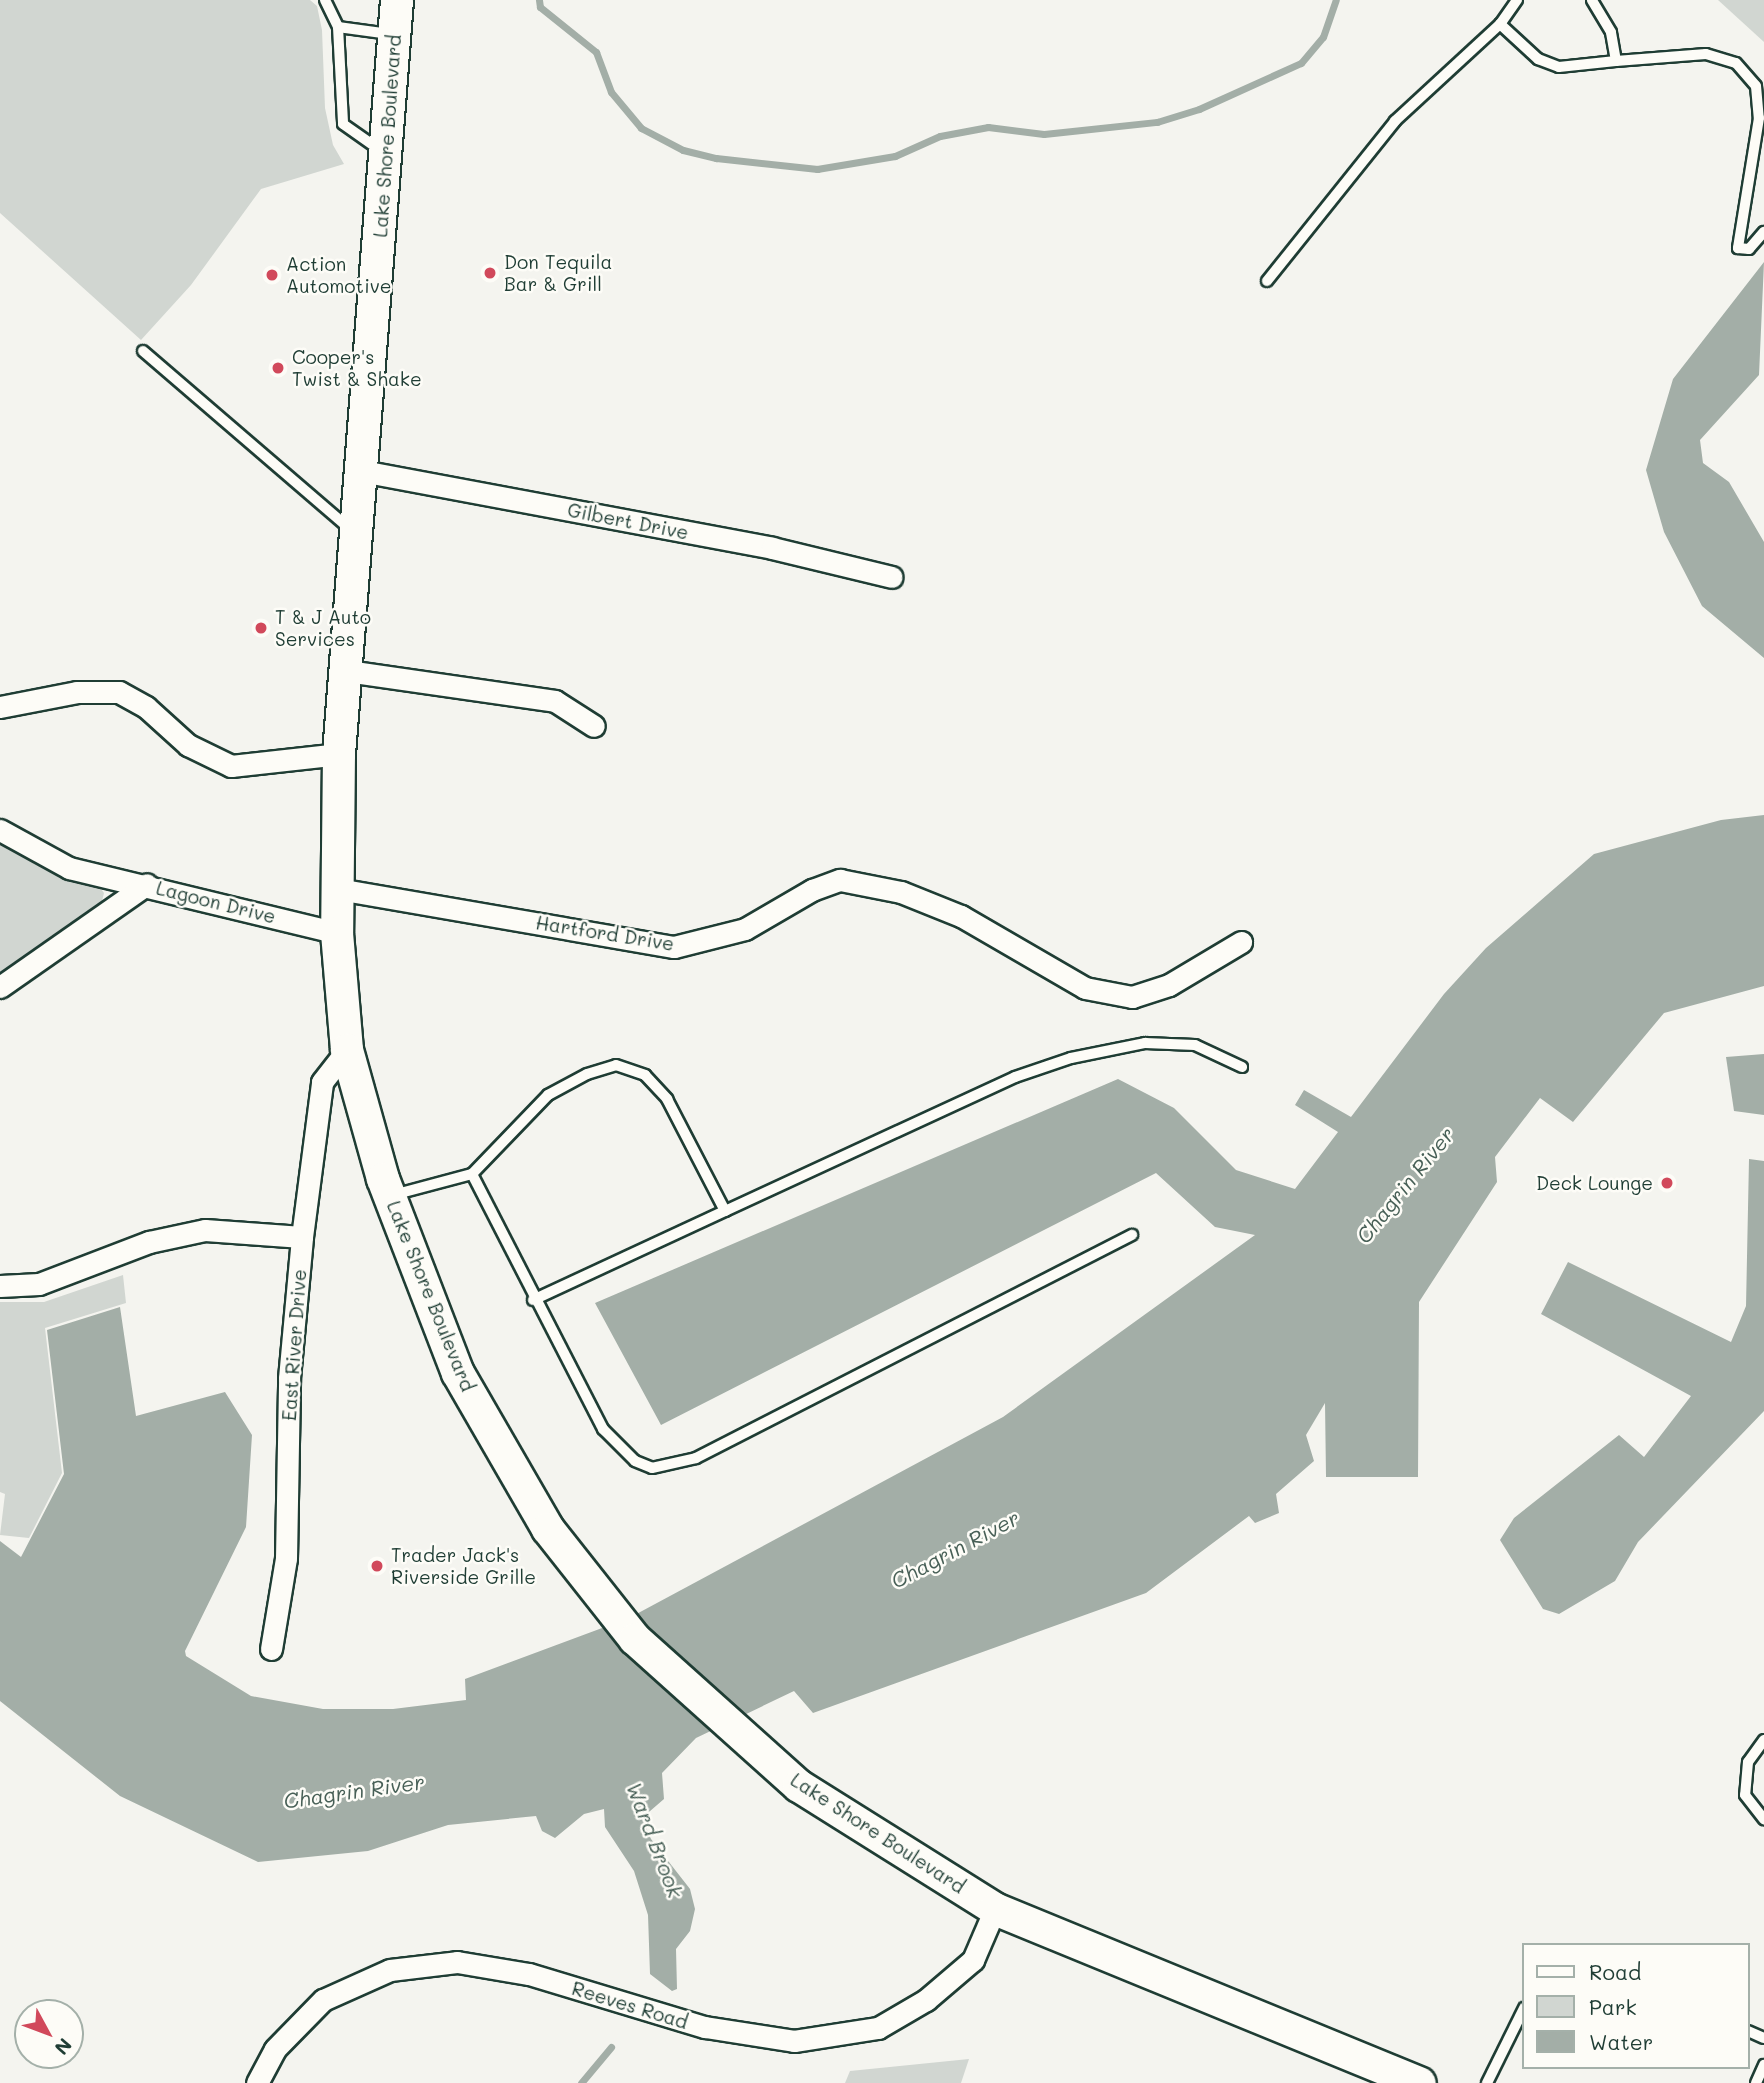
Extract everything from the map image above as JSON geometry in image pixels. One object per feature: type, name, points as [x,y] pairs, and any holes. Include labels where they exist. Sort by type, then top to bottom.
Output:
[{"type":"main road","name":"Lake Shore Boulevard","points":[[397,0],[339,754],[337,933],[347,1050],[390,1195],[458,1373],[548,1529],[635,1639],[799,1786],[995,1909],[1420,2083]]},
{"type":"street","name":"Gilbert Drive","points":[[362,471],[772,548],[892,577]]},
{"type":"street","points":[[347,671],[555,701],[594,726]]},
{"type":"street","points":[[0,707],[77,692],[119,692],[146,706],[197,752],[231,766],[339,754]]},
{"type":"street","points":[[0,830],[69,868],[147,884]]},
{"type":"street","name":"Hartford Drive","points":[[338,889],[674,947],[745,929],[813,890],[840,880],[901,892],[961,916],[1085,988],[1132,997],[1169,985],[1241,942]]},
{"type":"street","name":"Lagoon Drive","points":[[0,987],[147,884],[337,933]]},
{"type":"street","name":"East River Drive","points":[[271,1649],[286,1558],[289,1378],[302,1237],[323,1082],[347,1050]]},
{"type":"street","points":[[0,1286],[39,1284],[149,1242],[205,1230],[302,1237]]},
{"type":"street","name":"Reeves Road","points":[[257,2083],[275,2049],[323,2000],[390,1970],[457,1962],[529,1974],[705,2027],[781,2039],[839,2036],[878,2028],[926,2000],[973,1960],[995,1909]]},
{"type":"lane","points":[[325,0],[338,27],[343,124],[385,154]]},
{"type":"lane","points":[[1267,281],[1395,121],[1500,24],[1517,0]]},
{"type":"lane","points":[[1592,0],[1611,32],[1616,61]]},
{"type":"lane","points":[[1500,24],[1538,58],[1559,67],[1706,54],[1737,63],[1756,86],[1759,118],[1738,248],[1749,248],[1764,232]]},
{"type":"lane","points":[[338,27],[395,34]]},
{"type":"lane","points":[[144,351],[357,536]]},
{"type":"lane","points":[[533,1300],[1015,1077],[1070,1058],[1145,1043],[1195,1045],[1242,1067]]},
{"type":"lane","points":[[390,1195],[472,1174],[548,1095],[587,1074],[616,1065],[645,1074],[667,1099],[725,1211]]},
{"type":"lane","points":[[472,1174],[533,1300],[603,1429],[635,1461],[652,1468],[669,1467],[696,1458],[1132,1235]]},
{"type":"lane","points":[[1764,1740],[1748,1762],[1745,1795],[1764,1819]]},
{"type":"lane","points":[[1487,2083],[1522,2012]]},
{"type":"lane","points":[[1756,2083],[1764,2065]]},
{"type":"green space","points":[[0,0],[310,0],[317,6],[322,30],[325,108],[333,145],[344,164],[261,189],[191,285],[141,340],[0,213]]},
{"type":"green space","points":[[1718,0],[1764,0],[1764,42]]},
{"type":"green space","points":[[0,843],[59,874],[97,884],[104,893],[100,909],[0,980]]},
{"type":"green space","points":[[123,1275],[126,1303],[45,1328],[62,1473],[29,1538],[0,1535],[5,1494],[0,1492],[0,1302],[44,1302]]},
{"type":"green space","points":[[969,2059],[961,2083],[845,2083],[850,2071]]},
{"type":"water","points":[[1764,262],[1759,375],[1700,440],[1703,463],[1729,482],[1764,542],[1764,658],[1702,606],[1664,532],[1646,470],[1673,379]]},
{"type":"water","name":"Chagrin River","points":[[1764,815],[1764,986],[1664,1013],[1573,1122],[1540,1098],[1495,1157],[1497,1182],[1419,1302],[1418,1477],[1326,1477],[1325,1403],[1306,1435],[1314,1461],[1276,1494],[1279,1513],[1255,1523],[1249,1516],[1146,1593],[813,1713],[794,1691],[696,1738],[662,1773],[664,1799],[642,1818],[651,1839],[690,1889],[695,1909],[690,1931],[676,1949],[677,1989],[672,1991],[650,1974],[648,1915],[634,1871],[605,1827],[604,1809],[584,1814],[555,1838],[542,1831],[536,1816],[448,1825],[368,1851],[258,1862],[120,1796],[0,1701],[0,1541],[21,1557],[64,1474],[47,1330],[120,1307],[136,1416],[225,1392],[252,1435],[246,1527],[185,1651],[186,1656],[251,1696],[323,1709],[393,1709],[466,1700],[465,1679],[629,1618],[1003,1417],[1255,1235],[1215,1227],[1156,1173],[661,1425],[595,1303],[1118,1079],[1174,1108],[1236,1170],[1295,1189],[1338,1132],[1295,1105],[1304,1090],[1351,1117],[1444,994],[1486,948],[1594,854],[1721,820]]},
{"type":"water","points":[[1764,1054],[1764,1115],[1734,1111],[1726,1057]]},
{"type":"water","points":[[1749,1159],[1764,1161],[1764,1411],[1638,1542],[1615,1581],[1559,1614],[1543,1609],[1500,1540],[1514,1518],[1619,1435],[1644,1457],[1691,1396],[1541,1314],[1568,1262],[1731,1342],[1746,1306]]},
{"type":"waterway","points":[[539,0],[540,7],[596,52],[611,92],[641,128],[683,150],[716,158],[817,169],[895,156],[940,136],[988,127],[1044,134],[1157,122],[1199,109],[1301,63],[1323,37],[1336,0]]},
{"type":"waterway","name":"Ward Brook","points":[[581,2083],[611,2047]]},
{"type":"place","name":"Don Tequila Bar & Grill","points":[[490,273]]},
{"type":"place","name":"Action Automotive","points":[[272,275]]},
{"type":"place","name":"Cooper's Twist & Shake","points":[[278,368]]},
{"type":"place","name":"T & J Auto Services","points":[[261,628]]},
{"type":"place","name":"Deck Lounge","points":[[1667,1183]]},
{"type":"place","name":"Trader Jack's Riverside Grille","points":[[377,1566]]}]
